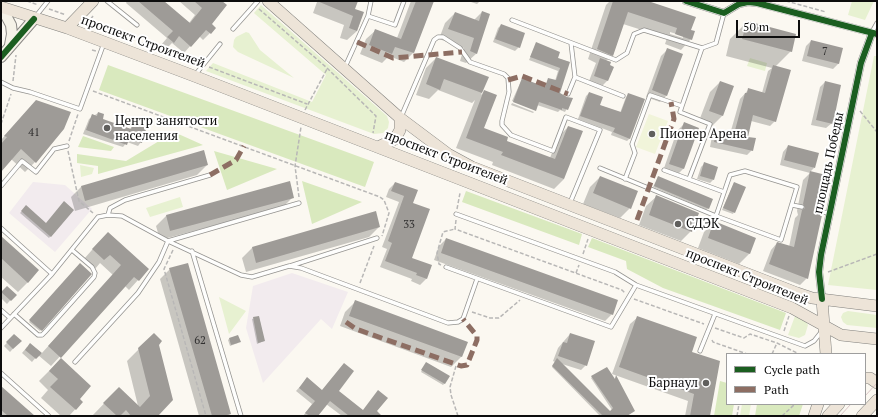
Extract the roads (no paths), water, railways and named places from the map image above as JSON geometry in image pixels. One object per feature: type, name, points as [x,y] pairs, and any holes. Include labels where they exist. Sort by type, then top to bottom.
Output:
[{"type":"main road","points":[[67,28],[93,1]]},
{"type":"main road","name":"проспект Строителей","points":[[268,1],[400,118],[448,154],[472,167],[797,293],[822,299],[877,306]]},
{"type":"main road","name":"проспект Строителей","points":[[2,7],[67,28],[194,76],[792,308],[840,335],[877,339]]},
{"type":"main road","points":[[378,147],[395,139],[400,130],[400,118]]},
{"type":"main road","points":[[822,299],[826,353]]},
{"type":"main road","points":[[866,378],[870,378],[877,383]]},
{"type":"main road","points":[[862,416],[877,400]]},
{"type":"main road","points":[[814,416],[818,405]]},
{"type":"main road","points":[[828,416],[838,405]]},
{"type":"street","points":[[686,1],[724,13],[738,3],[758,3],[874,33]]},
{"type":"street","points":[[2,7],[11,25],[13,50]]},
{"type":"street","points":[[1,57],[13,50],[20,34],[34,18]]},
{"type":"street","points":[[20,34],[33,26],[51,24]]},
{"type":"street","name":"площадь Победы","points":[[822,299],[819,272],[826,212],[861,63],[874,33]]},
{"type":"lane","points":[[34,18],[48,1]]},
{"type":"lane","points":[[107,1],[137,25]]},
{"type":"lane","points":[[233,29],[258,1]]},
{"type":"lane","points":[[344,68],[368,16],[371,1]]},
{"type":"lane","points":[[368,16],[395,25],[404,1]]},
{"type":"lane","points":[[512,20],[616,60],[627,53],[634,34],[644,30],[702,48],[716,43],[724,13]]},
{"type":"lane","points":[[874,33],[877,23]]},
{"type":"lane","points":[[400,118],[434,40],[438,37],[443,37],[460,48],[470,62],[504,74],[508,78],[509,92],[502,126],[510,135],[553,151],[566,117],[600,130],[569,205]]},
{"type":"lane","points":[[1,82],[13,88],[30,92],[80,109],[104,42]]},
{"type":"lane","points":[[568,94],[575,77],[571,43]]},
{"type":"lane","points":[[194,76],[220,44]]},
{"type":"lane","points":[[689,179],[710,124],[680,112],[702,48]]},
{"type":"lane","points":[[575,77],[623,96]]},
{"type":"lane","points":[[625,179],[636,154],[632,144],[650,95],[682,106]]},
{"type":"lane","points":[[1,186],[22,161],[36,172],[54,148],[67,146]]},
{"type":"lane","points":[[600,168],[716,216],[781,240],[797,187],[745,171],[730,175],[716,216]]},
{"type":"lane","points":[[664,170],[724,192]]},
{"type":"lane","points":[[108,215],[110,208],[125,200],[210,175]]},
{"type":"lane","points":[[168,241],[299,203]]},
{"type":"lane","points":[[792,205],[802,207]]},
{"type":"lane","points":[[456,214],[615,272],[636,285],[805,346],[814,341],[825,327]]},
{"type":"lane","points":[[1,328],[52,274],[98,217],[108,215],[122,216],[168,241],[242,275],[252,277],[377,238]]},
{"type":"lane","points":[[1,228],[52,274]]},
{"type":"lane","points":[[75,362],[138,293],[159,262],[168,241]]},
{"type":"lane","points":[[14,314],[38,335],[42,335],[45,332],[94,277],[95,273],[92,267],[72,250]]},
{"type":"lane","points":[[192,251],[241,416]]},
{"type":"lane","points":[[289,266],[301,268],[448,323],[458,322],[463,319],[477,279]]},
{"type":"lane","points":[[446,267],[611,327],[628,296],[636,285]]},
{"type":"lane","points":[[1,310],[10,318]]},
{"type":"lane","points":[[700,351],[715,314]]},
{"type":"lane","points":[[1,373],[50,416]]},
{"type":"tram line","points":[[866,395],[877,383]]},
{"type":"tram line","points":[[840,416],[850,405]]},
{"type":"place","name":"Центр занятости населения","points":[[107,128]]},
{"type":"place","name":"Пионер Арена","points":[[652,134]]},
{"type":"place","name":"СДЭК","points":[[678,224]]},
{"type":"place","name":"Барнаул","points":[[706,383]]}]
